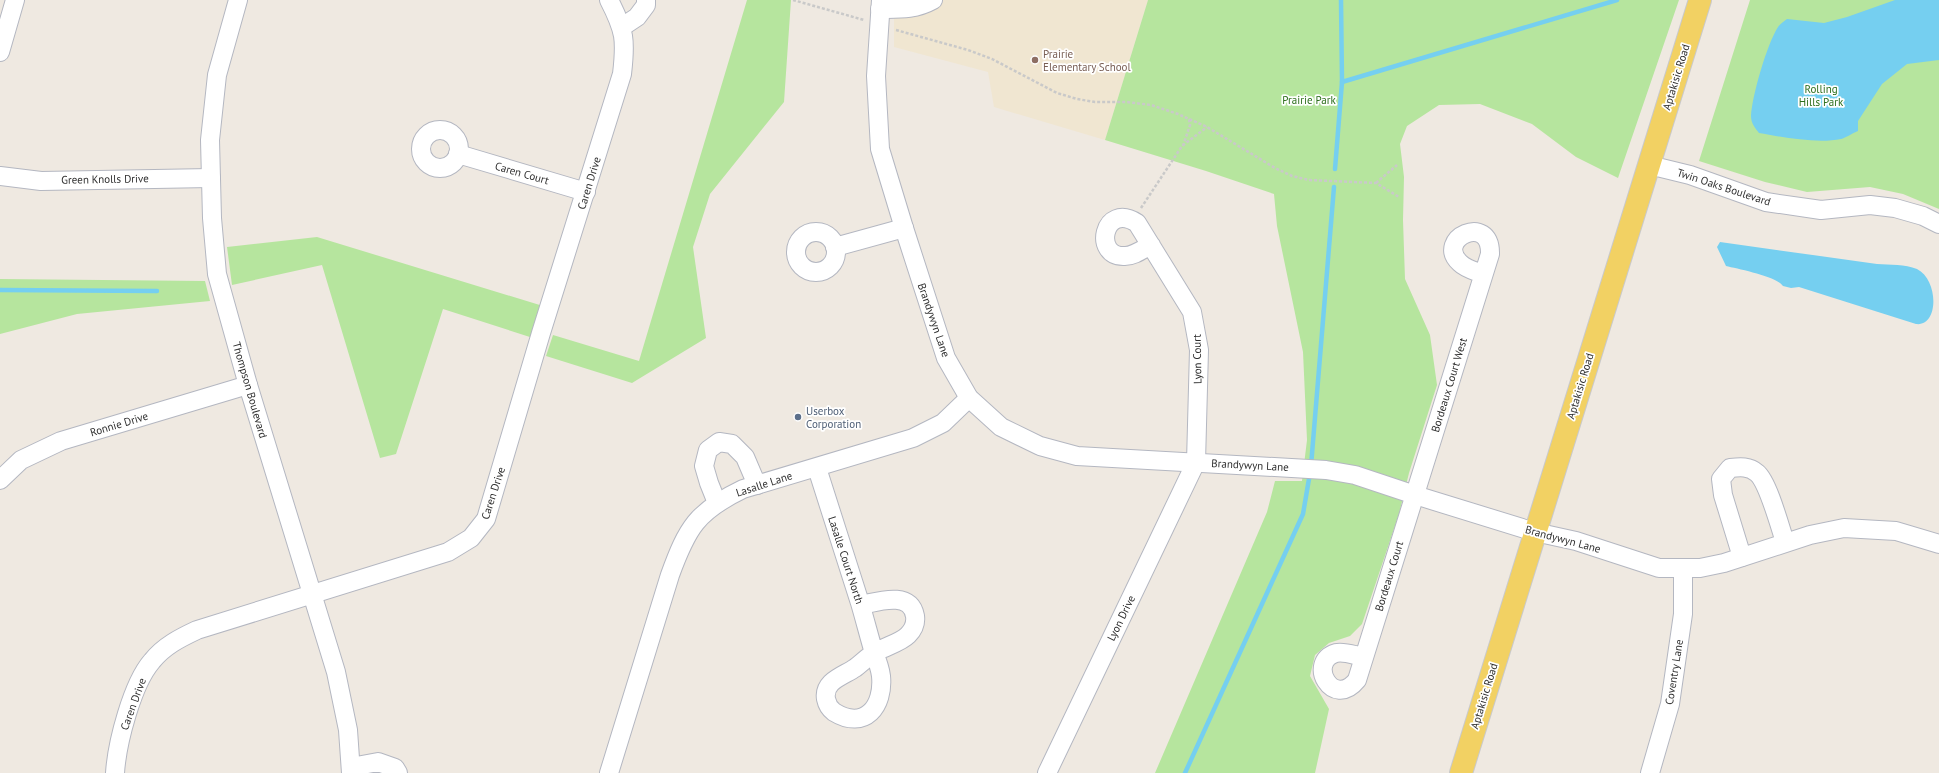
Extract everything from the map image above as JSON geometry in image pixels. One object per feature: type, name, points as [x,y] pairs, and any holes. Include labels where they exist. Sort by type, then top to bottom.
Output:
[{"type":"main road","name":"Aptakisic Road","points":[[1461,773],[1700,0]]},
{"type":"street","points":[[0,52],[15,0]]},
{"type":"street","name":"Thompson Boulevard","points":[[238,0],[217,75],[210,140],[212,218],[217,274],[248,385],[336,672],[348,730],[351,770]]},
{"type":"street","name":"Caren Drive","points":[[115,773],[117,752],[138,683],[151,661],[170,643],[197,630],[448,552],[471,538],[486,519],[541,333],[622,74],[625,46],[622,27],[610,0]]},
{"type":"street","points":[[622,27],[637,17],[646,6],[646,0]]},
{"type":"street","points":[[880,11],[904,10],[921,7],[933,0]]},
{"type":"street","name":"Brandywyn Lane","points":[[880,11],[876,76],[880,149],[946,358],[969,398],[1001,427],[1040,446],[1077,456],[1154,462],[1196,462],[1300,468],[1326,470],[1355,475],[1535,532],[1576,541],[1659,568],[1700,568],[1724,563],[1810,534],[1844,528],[1896,531],[1939,544]]},
{"type":"street","name":"Caren Court","points":[[458,154],[586,192]]},
{"type":"street","name":"Twin Oaks Boulevard","points":[[1649,165],[1690,175],[1766,202],[1821,210],[1870,205],[1895,208],[1923,216],[1939,224]]},
{"type":"street","name":"Green Knolls Drive","points":[[0,176],[41,180],[211,178]]},
{"type":"street","points":[[1133,220],[1119,218],[1109,225],[1104,236],[1108,249],[1119,256],[1126,256],[1151,245]]},
{"type":"street","name":"Lyon Court","points":[[1133,220],[1137,223],[1192,312],[1197,331],[1199,350],[1196,462]]},
{"type":"street","points":[[834,247],[904,228]]},
{"type":"street","name":"Bordeaux Court West","points":[[1415,495],[1483,274]]},
{"type":"street","name":"Ronnie Drive","points":[[0,480],[22,460],[60,441],[248,385]]},
{"type":"street","name":"Lasalle Lane","points":[[609,773],[681,544],[699,517],[717,502],[743,489],[913,438],[943,423],[969,398]]},
{"type":"street","points":[[717,502],[704,466],[708,450],[719,442],[732,444],[745,458],[758,485]]},
{"type":"street","name":"Lyon Drive","points":[[1047,773],[1196,462]]},
{"type":"street","points":[[1742,556],[1723,495],[1721,479],[1730,468],[1743,466],[1757,473],[1766,488],[1785,542]]},
{"type":"street","name":"Lasalle Court North","points":[[817,468],[874,652],[909,634],[915,622],[914,613],[909,605],[898,599],[860,605]]},
{"type":"street","name":"Bordeaux Court","points":[[1364,658],[1415,495]]},
{"type":"street","name":"Coventry Lane","points":[[1650,773],[1670,704],[1683,614],[1683,569]]},
{"type":"street","points":[[351,770],[378,762],[395,768],[398,773]]},
{"type":"path","points":[[793,0],[880,11],[992,60],[1058,93],[1077,99],[1095,102],[1127,102],[1151,105],[1188,118],[1207,127],[1275,168],[1292,176],[1309,180],[1376,183],[1399,197]]},
{"type":"path","points":[[1133,220],[1182,146],[1190,125],[1188,118]]},
{"type":"path","points":[[1182,146],[1207,127]]},
{"type":"path","points":[[1376,183],[1397,164]]},
{"type":"shaded area","name":"Prairie Elementary School","points":[[894,0],[1148,0],[1105,140],[994,107],[988,72],[894,47]]},
{"type":"green space","points":[[747,0],[791,0],[784,102],[710,194],[693,247],[706,338],[632,383],[546,356],[553,335],[639,361]]},
{"type":"green space","name":"Prairie Park","points":[[1148,0],[1679,0],[1618,178],[1576,157],[1532,124],[1480,104],[1439,105],[1407,126],[1400,144],[1404,177],[1403,220],[1405,279],[1430,335],[1437,385],[1409,473],[1399,514],[1362,624],[1350,636],[1329,643],[1315,655],[1310,676],[1329,709],[1315,773],[1155,773],[1267,512],[1275,481],[1302,481],[1307,440],[1303,352],[1277,226],[1274,194],[1206,171],[1105,140]]},
{"type":"green space","name":"Rolling Hills Park","points":[[1750,0],[1939,0],[1939,209],[1903,194],[1870,187],[1807,192],[1765,182],[1699,161]]},
{"type":"green space","points":[[317,237],[543,306],[533,338],[443,309],[396,454],[380,458],[322,265],[232,285],[227,247]]},
{"type":"green space","points":[[0,279],[205,281],[210,301],[77,314],[0,334]]},
{"type":"water","points":[[1895,0],[1939,0],[1939,60],[1907,64],[1882,84],[1858,121],[1858,131],[1843,138],[1821,141],[1759,133],[1751,119],[1754,96],[1769,45],[1781,24],[1787,19],[1824,23],[1847,17]]},
{"type":"water","points":[[1720,242],[1877,264],[1912,267],[1924,275],[1929,283],[1932,292],[1932,311],[1929,318],[1924,323],[1916,324],[1799,287],[1791,288],[1783,286],[1779,282],[1765,276],[1726,266],[1717,247]]},
{"type":"waterway","points":[[1335,169],[1342,82],[1341,0]]},
{"type":"waterway","points":[[1342,82],[1617,0]]},
{"type":"waterway","points":[[1311,466],[1334,187]]},
{"type":"waterway","points":[[0,290],[157,291]]},
{"type":"waterway","points":[[1185,773],[1303,514],[1310,473]]},
{"type":"place","name":"Prairie Elementary School","points":[[1035,60]]},
{"type":"place","name":"Userbox Corporation","points":[[798,417]]}]
